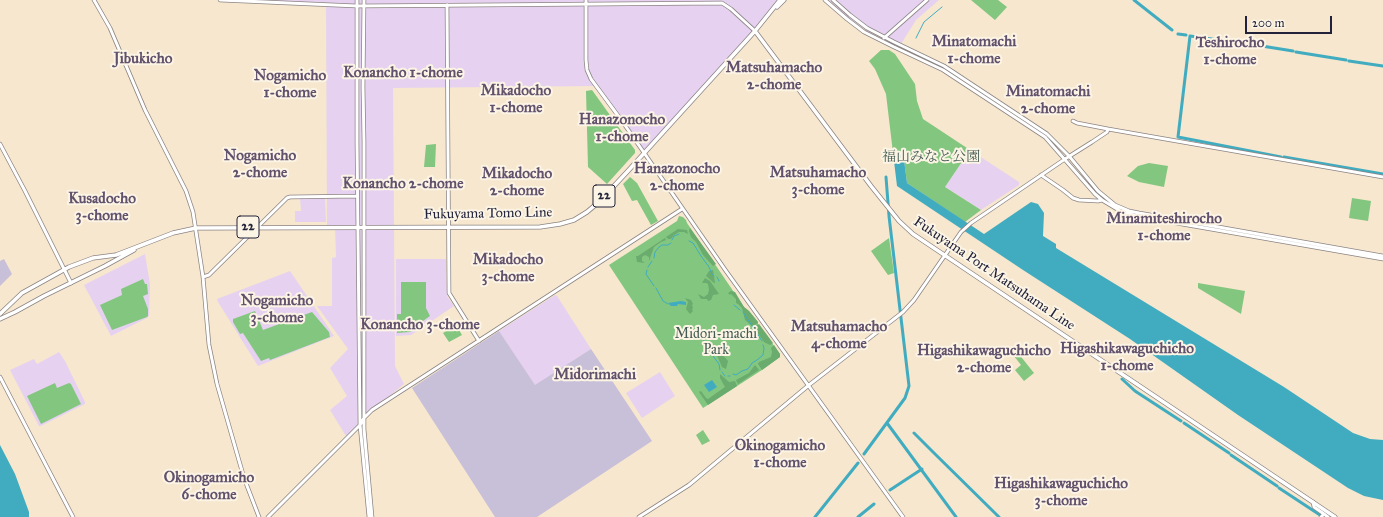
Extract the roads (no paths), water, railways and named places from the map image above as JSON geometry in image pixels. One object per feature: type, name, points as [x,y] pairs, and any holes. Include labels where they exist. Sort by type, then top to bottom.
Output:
[{"type":"main road","name":"Fukuyama Tomo Line","points":[[0,314],[22,293],[64,270],[93,258],[116,255],[173,233],[196,228],[540,227],[574,220],[587,212],[600,201],[755,31],[780,0]]},
{"type":"main road","name":"Fukuyama Tomo Line","points":[[772,11],[784,0]]},
{"type":"main road","name":"Fukuyama Port Matsuhama Line","points":[[755,31],[890,210],[913,234],[1335,517]]},
{"type":"main road","name":"Fukuyama Tomo Line","points":[[0,319],[106,266],[142,246]]},
{"type":"street","points":[[94,0],[110,28],[145,110],[186,191],[193,212],[203,277],[209,345],[217,384],[244,478],[259,517]]},
{"type":"street","points":[[220,0],[357,6],[586,2],[722,3],[731,9],[755,31]]},
{"type":"street","points":[[357,0],[357,196],[360,426],[369,517]]},
{"type":"street","points":[[364,0],[364,429],[372,517]]},
{"type":"street","points":[[825,0],[864,32],[926,61],[959,80],[1045,137],[1095,194],[1122,212],[1136,216],[1383,259]]},
{"type":"street","points":[[833,0],[867,28],[933,60],[1047,134],[1069,156],[1101,194],[1115,205],[1129,211],[1383,256]]},
{"type":"street","points":[[881,40],[927,0]]},
{"type":"street","points":[[586,2],[586,60],[588,74],[596,87],[622,121],[682,209],[903,517]]},
{"type":"street","points":[[446,5],[449,293],[479,341]]},
{"type":"street","points":[[1073,121],[1077,124],[1383,177]]},
{"type":"street","points":[[640,517],[689,485],[809,385],[903,312],[914,300],[961,232],[970,223],[1065,158],[1107,132],[1108,129]]},
{"type":"street","points":[[0,144],[71,283]]},
{"type":"street","points":[[1041,175],[1076,199],[1102,200]]},
{"type":"street","points":[[203,277],[209,275],[287,198],[357,196]]},
{"type":"street","points":[[268,517],[360,426],[364,418],[372,410],[682,209]]},
{"type":"street","points":[[0,377],[73,517]]},
{"type":"street","points":[[1313,502],[1314,507],[1322,516],[1328,517]]},
{"type":"water","points":[[903,152],[907,183],[984,234],[1031,202],[1038,204],[1044,213],[1043,236],[1056,244],[1056,248],[1284,387],[1353,433],[1370,439],[1383,440],[1383,500],[1364,496],[1348,488],[1238,415],[1130,339],[897,186],[893,153]]},
{"type":"water","points":[[681,301],[686,302],[686,305],[678,304],[677,306],[671,306],[668,303]]},
{"type":"water","points":[[712,380],[717,387],[709,392],[704,385]]},
{"type":"water","points":[[0,445],[15,474],[29,512],[29,517],[0,517]]},
{"type":"waterway","points":[[1134,0],[1172,30]]},
{"type":"waterway","points":[[916,38],[924,22],[942,7]]},
{"type":"waterway","points":[[1178,34],[1186,35]]},
{"type":"waterway","points":[[1240,43],[1190,36],[1178,137],[1281,157]]},
{"type":"waterway","points":[[1243,43],[1293,51]]},
{"type":"waterway","points":[[1296,52],[1346,60]]},
{"type":"waterway","points":[[1349,61],[1383,66]]},
{"type":"waterway","points":[[1284,157],[1383,174]]},
{"type":"waterway","points":[[864,454],[905,398],[909,386],[889,216],[886,177]]},
{"type":"waterway","points":[[672,240],[674,236],[679,234]]},
{"type":"waterway","points":[[689,241],[693,243],[714,276]]},
{"type":"waterway","points":[[654,258],[655,252],[659,247],[671,243]]},
{"type":"waterway","points":[[648,267],[652,261]]},
{"type":"waterway","points":[[647,270],[646,274],[654,286]]},
{"type":"waterway","points":[[717,277],[719,281]]},
{"type":"waterway","points":[[656,288],[663,301],[668,304]]},
{"type":"waterway","points":[[734,305],[740,310]]},
{"type":"waterway","points":[[743,312],[762,341]]},
{"type":"waterway","points":[[694,333],[696,336],[703,339],[705,343]]},
{"type":"waterway","points":[[733,374],[736,375],[748,369],[752,363],[763,355],[763,345]]},
{"type":"waterway","points":[[706,346],[711,353]]},
{"type":"waterway","points":[[713,356],[719,364],[720,370]]},
{"type":"waterway","points":[[722,372],[725,376]]},
{"type":"waterway","points":[[1122,379],[1135,391],[1181,421]]},
{"type":"waterway","points":[[887,423],[956,517]]},
{"type":"waterway","points":[[1184,423],[1229,453]]},
{"type":"waterway","points":[[914,433],[999,517]]},
{"type":"waterway","points":[[1231,455],[1277,486]]},
{"type":"waterway","points":[[815,517],[858,463]]},
{"type":"waterway","points":[[890,490],[922,469]]},
{"type":"waterway","points":[[1279,488],[1320,515]]},
{"type":"waterway","points":[[858,517],[874,504]]},
{"type":"district","name":"Minatomachi 1-chome","points":[[974,50]]},
{"type":"district","name":"Teshirocho 1-chome","points":[[1230,52]]},
{"type":"district","name":"Jibukicho","points":[[143,59]]},
{"type":"district","name":"Konancho 1-chome","points":[[403,73]]},
{"type":"district","name":"Matsuhamacho 2-chome","points":[[774,76]]},
{"type":"district","name":"Nogamicho 1-chome","points":[[290,84]]},
{"type":"district","name":"Mikadocho 1-chome","points":[[516,100]]},
{"type":"district","name":"Minatomachi 2-chome","points":[[1048,100]]},
{"type":"district","name":"Hanazonocho 1-chome","points":[[622,128]]},
{"type":"district","name":"Nogamicho 2-chome","points":[[260,164]]},
{"type":"district","name":"Hanazonocho 2-chome","points":[[677,178]]},
{"type":"district","name":"Mikadocho 2-chome","points":[[517,182]]},
{"type":"district","name":"Matsuhamacho 3-chome","points":[[818,182]]},
{"type":"district","name":"Konancho 2-chome","points":[[403,184]]},
{"type":"district","name":"Kusadocho 3-chome","points":[[102,208]]},
{"type":"district","name":"Minamiteshirocho 1-chome","points":[[1164,228]]},
{"type":"district","name":"Mikadocho 3-chome","points":[[508,268]]},
{"type":"district","name":"Nogamicho 3-chome","points":[[277,310]]},
{"type":"district","name":"Konancho 3-chome","points":[[420,325]]},
{"type":"district","name":"Matsuhamacho 4-chome","points":[[839,336]]},
{"type":"district","name":"Higashikawaguchicho 1-chome","points":[[1127,358]]},
{"type":"district","name":"Higashikawaguchicho 2-chome","points":[[984,360]]},
{"type":"district","name":"Midorimachi","points":[[595,375]]},
{"type":"district","name":"Okinogamicho 1-chome","points":[[780,454]]},
{"type":"district","name":"Okinogamicho 6-chome","points":[[209,486]]},
{"type":"district","name":"Higashikawaguchicho 3-chome","points":[[1061,492]]},
{"type":"park label","name":"福山みなと公園","points":[[931,158]]},
{"type":"park label","name":"Midori-machi Park","points":[[716,344]]}]
